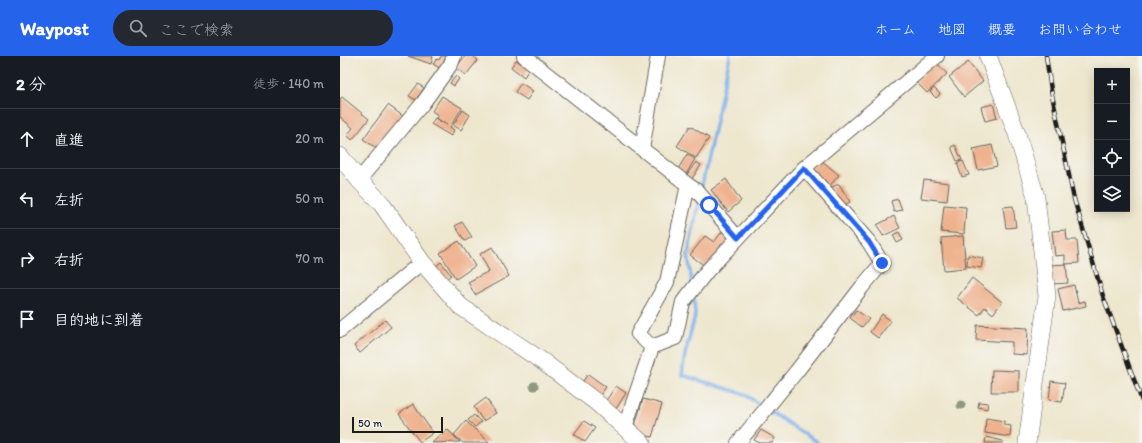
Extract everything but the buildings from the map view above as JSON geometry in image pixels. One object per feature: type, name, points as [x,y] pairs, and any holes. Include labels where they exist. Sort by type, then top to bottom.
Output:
[{"type":"street","points":[[359,180],[423,104],[451,64],[454,56]]},
{"type":"street","points":[[524,56],[693,188],[738,238]]},
{"type":"street","points":[[642,149],[658,56]]},
{"type":"street","points":[[625,427],[652,347],[675,338],[683,302],[701,279],[804,168],[937,56]]},
{"type":"street","points":[[988,56],[1017,134],[1036,196],[1047,296],[1027,443]]},
{"type":"street","points":[[340,156],[359,180],[381,203],[422,262],[460,306],[542,361],[596,402],[642,443]]},
{"type":"street","points":[[738,443],[882,263],[869,242],[804,168]]},
{"type":"street","points":[[652,347],[638,334],[667,282],[693,188]]},
{"type":"street","points":[[340,330],[422,262]]},
{"type":"waterway","points":[[701,190],[730,56]]},
{"type":"waterway","points":[[692,284],[688,254],[699,200]]},
{"type":"waterway","points":[[694,296],[695,316],[685,354],[682,375],[744,394],[763,407]]},
{"type":"waterway","points":[[768,410],[818,443]]},
{"type":"railway","points":[[1046,56],[1051,90],[1074,199],[1103,296],[1142,401]]},
{"type":"route","points":[[709,205],[738,238],[804,168],[869,242],[882,263]]}]
